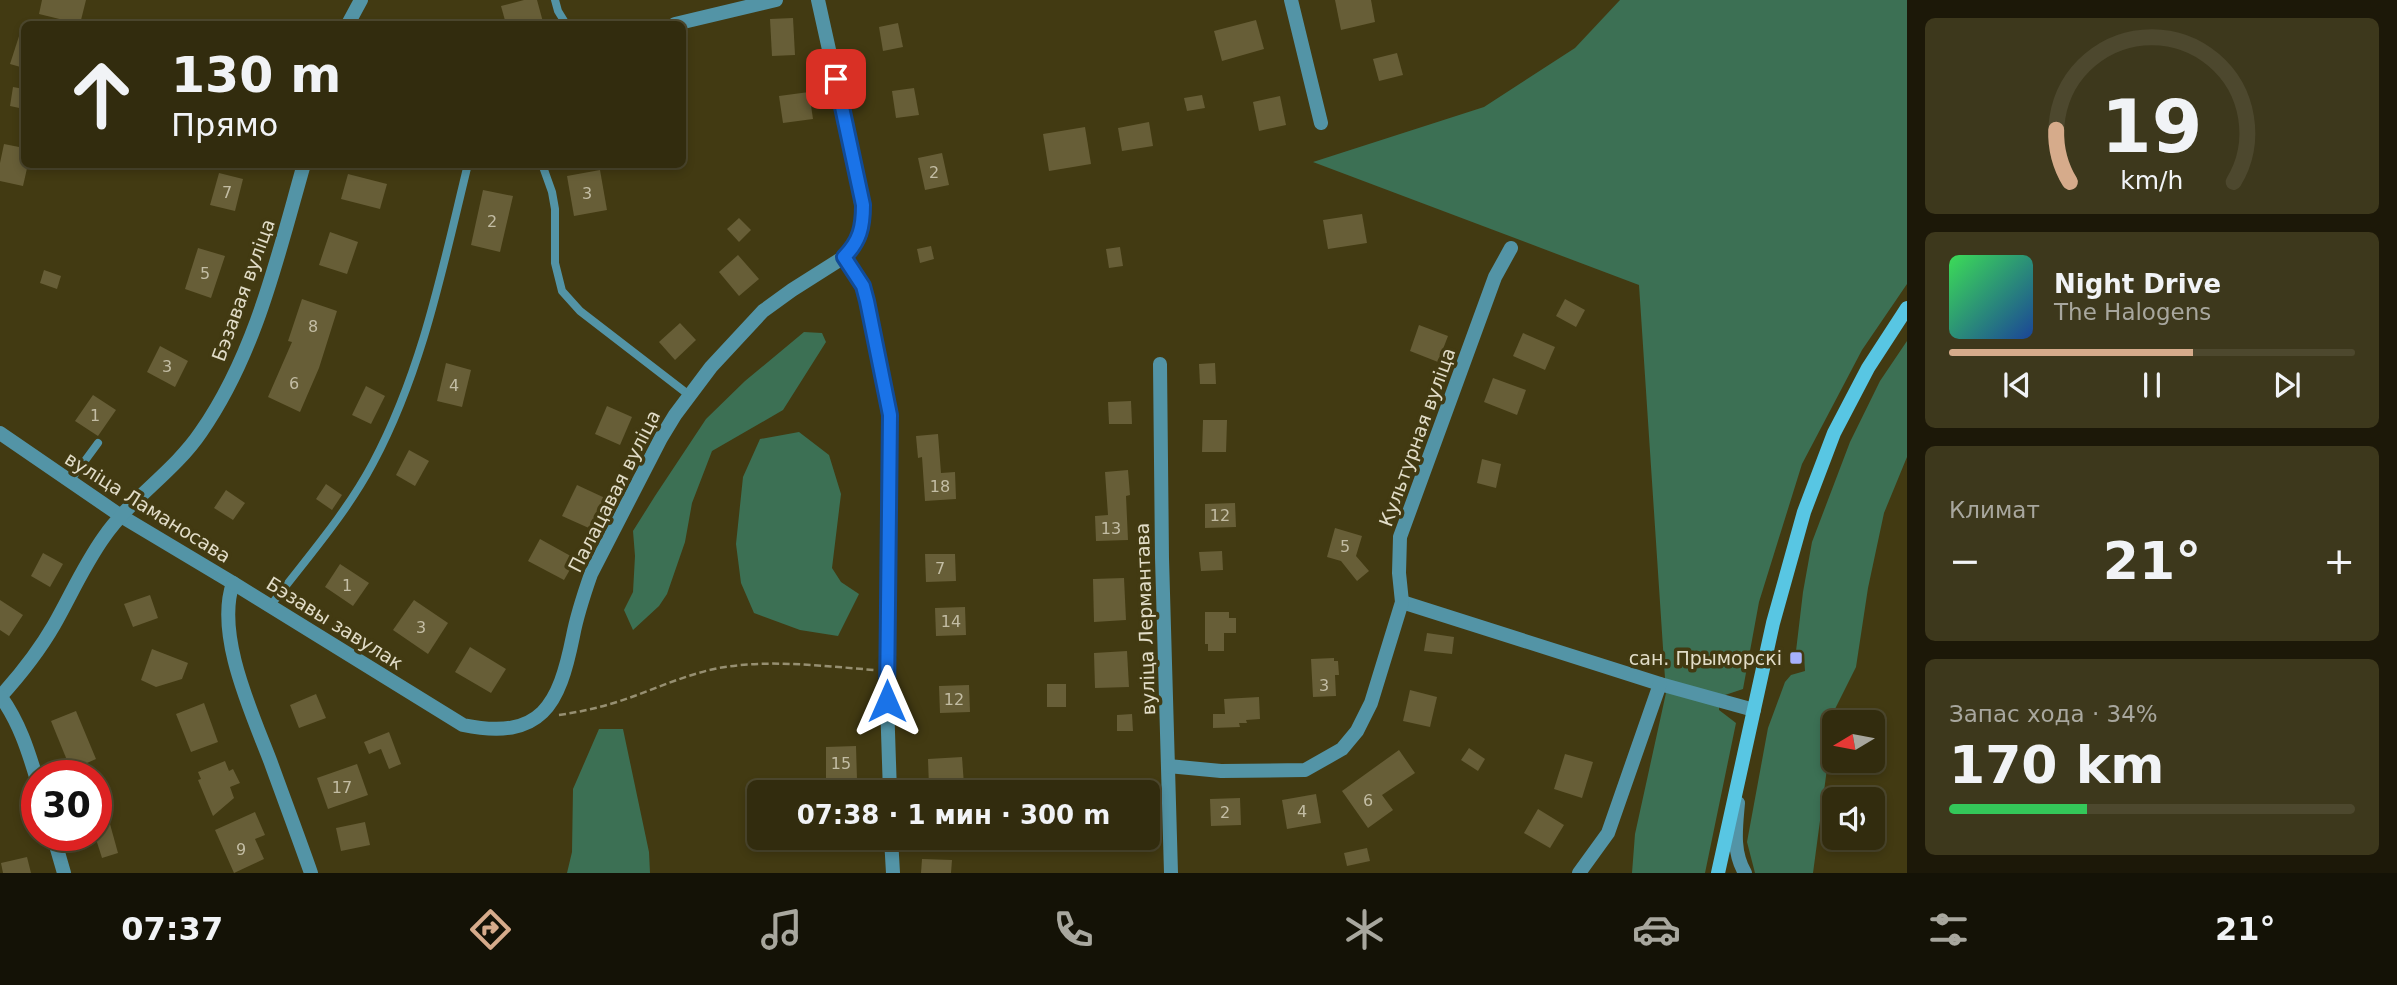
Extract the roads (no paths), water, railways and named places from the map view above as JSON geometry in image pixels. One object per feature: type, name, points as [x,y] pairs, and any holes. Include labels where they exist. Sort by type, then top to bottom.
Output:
[{"type":"main road","points":[[1718,873],[1773,623],[1804,512],[1834,433],[1862,378],[1907,309]]},
{"type":"street","points":[[350,21],[361,0]]},
{"type":"street","points":[[686,21],[776,0]]},
{"type":"street","points":[[818,0],[863,205],[860,236],[844,257]]},
{"type":"street","points":[[1292,0],[1321,123]]},
{"type":"street","name":"Бэзавая вуліца","points":[[0,697],[29,664],[92,554],[121,516],[183,455],[202,431],[250,336],[275,268],[303,168]]},
{"type":"street","name":"Культурная вуліца","points":[[1168,766],[1221,771],[1305,769],[1342,749],[1357,731],[1371,703],[1402,602],[1399,573],[1400,537],[1495,277],[1511,248]]},
{"type":"street","name":"Палацавая вуліца","points":[[416,697],[463,725],[481,729],[511,727],[537,718],[550,704],[561,685],[582,599],[604,546],[661,438],[690,395],[727,349],[763,311],[844,257]]},
{"type":"street","name":"вуліца Лермантава","points":[[1160,364],[1162,558],[1171,873]]},
{"type":"street","points":[[890,415],[890,780]]},
{"type":"street","name":"вуліца Ламаносава","points":[[0,433],[121,516],[233,583],[229,594],[229,628],[241,678],[311,873]]},
{"type":"street","name":"Бэзавы завулак","points":[[233,583],[416,697]]},
{"type":"street","points":[[1402,602],[1660,684],[1754,710]]},
{"type":"street","points":[[1579,873],[1608,833],[1660,684]]},
{"type":"street","points":[[0,697],[13,713],[30,760]]},
{"type":"street","points":[[1741,770],[1735,840],[1740,864],[1745,873]]},
{"type":"street","points":[[892,850],[893,873]]},
{"type":"street","points":[[58,851],[64,873]]},
{"type":"lane","points":[[555,0],[564,21]]},
{"type":"lane","points":[[271,605],[358,488],[374,462],[401,403],[426,335],[467,168]]},
{"type":"lane","points":[[543,168],[555,209],[555,263],[562,291],[580,311],[690,395]]},
{"type":"lane","points":[[844,257],[863,286],[890,415]]},
{"type":"lane","points":[[70,481],[97,443]]},
{"type":"place","name":"сан. Прыморскі","points":[[1796,658]]}]
